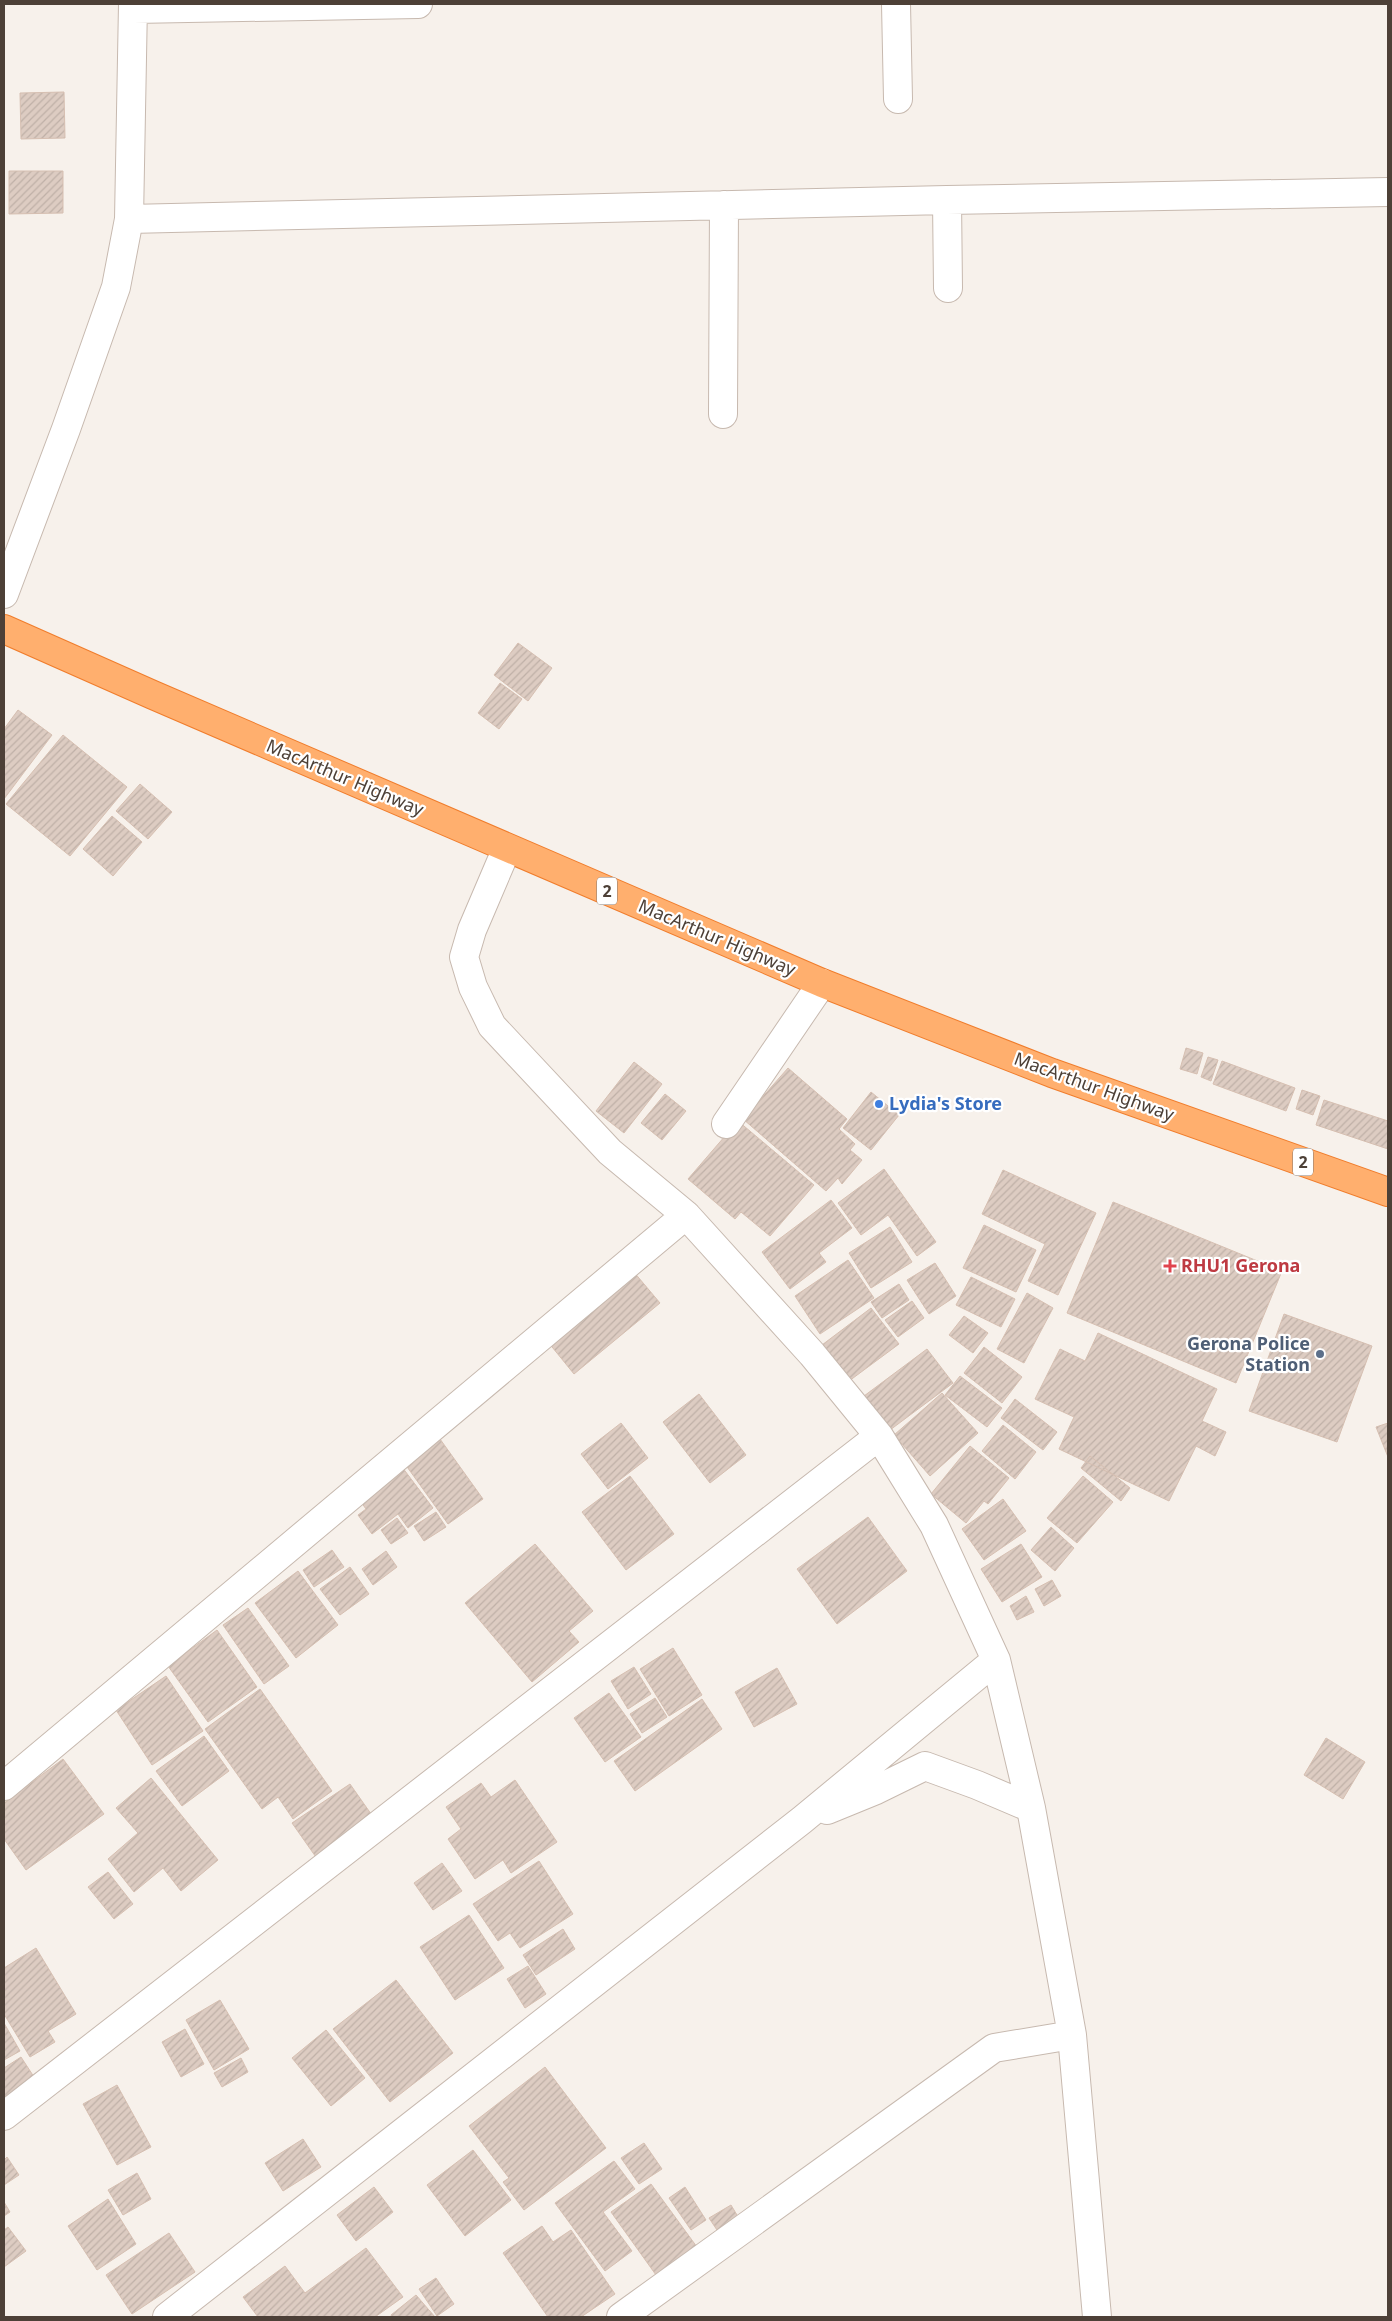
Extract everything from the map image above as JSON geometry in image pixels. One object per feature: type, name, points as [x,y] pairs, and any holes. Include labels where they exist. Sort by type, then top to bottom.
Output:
[{"type":"highway","name":"MacArthur Highway","points":[[4,629],[822,983],[1052,1073],[1388,1192]]},
{"type":"street","points":[[4,594],[66,429],[116,287],[129,219],[134,6],[418,4]]},
{"type":"street","points":[[896,4],[898,99]]},
{"type":"street","points":[[129,219],[1388,192]]},
{"type":"street","points":[[946,200],[948,288]]},
{"type":"street","points":[[723,414],[724,205]]},
{"type":"street","points":[[507,848],[472,930],[464,957],[473,987],[492,1026],[610,1152],[686,1215],[812,1354],[879,1436],[934,1525],[996,1660],[1031,1808],[1072,2035],[1097,2317]]},
{"type":"street","points":[[726,1124],[822,983]]},
{"type":"street","points":[[4,1786],[686,1215]]},
{"type":"street","points":[[4,2116],[879,1436]]},
{"type":"street","points":[[167,2317],[802,1820],[996,1660]]},
{"type":"street","points":[[802,1820],[876,1790],[925,1766],[1031,1808]]},
{"type":"street","points":[[621,2317],[994,2048],[1072,2035]]},
{"type":"building","points":[[64,92],[65,138],[21,139],[20,93]]},
{"type":"building","points":[[9,171],[63,171],[63,213],[9,214]]},
{"type":"building","points":[[518,643],[552,668],[528,701],[494,675]]},
{"type":"building","points":[[500,683],[522,699],[499,729],[478,713]]},
{"type":"building","points":[[18,710],[52,735],[4,799],[4,729]]},
{"type":"building","points":[[63,735],[127,787],[70,856],[6,804]]},
{"type":"building","points":[[140,784],[172,812],[148,839],[116,811]]},
{"type":"building","points":[[112,816],[142,842],[113,876],[83,849]]},
{"type":"building","points":[[1186,1048],[1203,1053],[1197,1074],[1180,1069]]},
{"type":"building","points":[[1208,1057],[1218,1060],[1211,1081],[1201,1077]]},
{"type":"building","points":[[1222,1061],[1295,1088],[1286,1111],[1213,1084]]},
{"type":"building","points":[[634,1062],[662,1084],[624,1133],[596,1111]]},
{"type":"building","points":[[788,1068],[847,1119],[839,1129],[855,1144],[850,1150],[862,1160],[842,1184],[838,1178],[826,1191],[743,1119]]},
{"type":"building","points":[[1302,1090],[1320,1096],[1313,1115],[1296,1109]]},
{"type":"building","points":[[871,1092],[899,1115],[871,1150],[843,1128]]},
{"type":"building","points":[[665,1094],[686,1111],[662,1140],[641,1123]]},
{"type":"building","points":[[1324,1100],[1388,1121],[1388,1149],[1316,1125]]},
{"type":"building","points":[[738,1121],[814,1185],[770,1236],[741,1212],[735,1219],[688,1179]]},
{"type":"building","points":[[884,1169],[936,1242],[917,1256],[888,1215],[861,1235],[838,1203]]},
{"type":"building","points":[[1003,1170],[1096,1213],[1058,1295],[1028,1281],[1045,1244],[982,1214]]},
{"type":"building","points":[[831,1200],[852,1228],[819,1253],[826,1262],[790,1289],[762,1252]]},
{"type":"building","points":[[1113,1202],[1282,1271],[1236,1383],[1067,1313]]},
{"type":"building","points":[[984,1225],[1036,1250],[1016,1292],[963,1268]]},
{"type":"building","points":[[890,1227],[912,1262],[871,1288],[849,1253]]},
{"type":"building","points":[[848,1260],[874,1298],[820,1334],[795,1296]]},
{"type":"building","points":[[935,1263],[956,1296],[929,1314],[907,1280]]},
{"type":"building","points":[[633,1271],[660,1303],[574,1374],[548,1342]]},
{"type":"building","points":[[971,1277],[1015,1299],[1001,1327],[956,1305]]},
{"type":"building","points":[[899,1284],[909,1300],[882,1318],[871,1302]]},
{"type":"building","points":[[1027,1293],[1053,1308],[1024,1363],[997,1349]]},
{"type":"building","points":[[912,1301],[924,1318],[898,1337],[885,1320]]},
{"type":"building","points":[[871,1308],[899,1344],[845,1384],[818,1348]]},
{"type":"building","points":[[1284,1314],[1372,1346],[1337,1442],[1249,1411]]},
{"type":"building","points":[[964,1316],[988,1333],[973,1353],[949,1335]]},
{"type":"building","points":[[1098,1333],[1217,1389],[1202,1421],[1226,1432],[1215,1456],[1196,1446],[1169,1501],[1059,1449],[1074,1417],[1035,1399],[1060,1349],[1085,1361]]},
{"type":"building","points":[[984,1347],[1022,1377],[1002,1403],[964,1373]]},
{"type":"building","points":[[927,1349],[953,1383],[890,1430],[864,1396]]},
{"type":"building","points":[[960,1376],[1002,1408],[987,1427],[945,1395]]},
{"type":"building","points":[[942,1393],[978,1433],[930,1476],[894,1435]]},
{"type":"building","points":[[699,1394],[746,1455],[710,1483],[663,1422]]},
{"type":"building","points":[[1015,1399],[1057,1432],[1043,1450],[1001,1418]]},
{"type":"building","points":[[621,1423],[648,1458],[608,1489],[581,1454]]},
{"type":"building","points":[[1388,1423],[1388,1457],[1376,1427]]},
{"type":"building","points":[[1003,1425],[1036,1452],[1015,1479],[982,1451]]},
{"type":"building","points":[[440,1439],[483,1499],[448,1524],[405,1464]]},
{"type":"building","points":[[970,1446],[1009,1478],[988,1504],[984,1501],[966,1523],[931,1494]]},
{"type":"building","points":[[1090,1456],[1130,1488],[1121,1501],[1081,1468]]},
{"type":"building","points":[[399,1463],[433,1508],[408,1528],[398,1514],[372,1534],[358,1515],[366,1509],[356,1495]]},
{"type":"building","points":[[630,1476],[674,1534],[626,1570],[582,1512]]},
{"type":"building","points":[[1083,1476],[1113,1502],[1077,1543],[1047,1518]]},
{"type":"building","points":[[1003,1499],[1026,1531],[984,1560],[962,1529]]},
{"type":"building","points":[[436,1512],[446,1527],[424,1541],[414,1526]]},
{"type":"building","points":[[868,1517],[907,1571],[837,1624],[797,1569]]},
{"type":"building","points":[[397,1518],[408,1533],[391,1544],[381,1530]]},
{"type":"building","points":[[1051,1527],[1074,1548],[1055,1571],[1031,1550]]},
{"type":"building","points":[[535,1544],[593,1611],[569,1631],[579,1642],[532,1682],[465,1603]]},
{"type":"building","points":[[1021,1544],[1042,1577],[1002,1602],[981,1569]]},
{"type":"building","points":[[332,1550],[344,1567],[314,1587],[303,1570]]},
{"type":"building","points":[[386,1551],[397,1567],[373,1585],[362,1569]]},
{"type":"building","points":[[350,1567],[369,1594],[340,1615],[320,1589]]},
{"type":"building","points":[[298,1571],[338,1625],[296,1658],[255,1603]]},
{"type":"building","points":[[1052,1580],[1061,1596],[1044,1606],[1035,1589]]},
{"type":"building","points":[[1026,1596],[1034,1612],[1017,1620],[1010,1606]]},
{"type":"building","points":[[248,1608],[289,1666],[264,1684],[223,1625]]},
{"type":"building","points":[[217,1630],[257,1687],[208,1722],[168,1666]]},
{"type":"building","points":[[673,1648],[702,1695],[669,1716],[640,1669]]},
{"type":"building","points":[[634,1667],[651,1694],[628,1709],[611,1681]]},
{"type":"building","points":[[777,1668],[797,1704],[754,1727],[735,1692]]},
{"type":"building","points":[[166,1676],[203,1731],[152,1765],[116,1710]]},
{"type":"building","points":[[260,1689],[332,1791],[293,1819],[278,1797],[262,1809],[205,1729]]},
{"type":"building","points":[[609,1693],[641,1737],[605,1762],[574,1718]]},
{"type":"building","points":[[655,1698],[667,1717],[642,1733],[630,1714]]},
{"type":"building","points":[[702,1699],[722,1729],[635,1791],[614,1761]]},
{"type":"building","points":[[204,1736],[229,1771],[182,1806],[156,1771]]},
{"type":"building","points":[[1326,1738],[1365,1762],[1343,1799],[1304,1775]]},
{"type":"building","points":[[63,1759],[104,1814],[26,1870],[4,1839],[4,1803]]},
{"type":"building","points":[[151,1778],[218,1860],[181,1891],[163,1868],[134,1892],[108,1859],[138,1833],[116,1808]]},
{"type":"building","points":[[515,1780],[557,1842],[511,1873],[503,1860],[475,1879],[448,1839],[461,1829],[446,1807],[481,1783],[491,1797]]},
{"type":"building","points":[[350,1784],[376,1821],[318,1860],[292,1823]]},
{"type":"building","points":[[539,1861],[573,1914],[520,1948],[510,1933],[498,1941],[473,1904]]},
{"type":"building","points":[[442,1863],[462,1891],[433,1910],[414,1883]]},
{"type":"building","points":[[108,1872],[133,1904],[114,1919],[88,1887]]},
{"type":"building","points":[[469,1915],[504,1968],[455,2000],[420,1947]]},
{"type":"building","points":[[563,1929],[575,1949],[536,1975],[523,1955]]},
{"type":"building","points":[[36,1948],[76,2014],[48,2031],[55,2042],[30,2057],[4,2014],[4,1968]]},
{"type":"building","points":[[528,1966],[546,1994],[525,2008],[507,1979]]},
{"type":"building","points":[[396,1980],[453,2053],[390,2102],[333,2029]]},
{"type":"building","points":[[220,2000],[249,2049],[214,2070],[186,2020]]},
{"type":"building","points":[[4,2023],[20,2051],[4,2060]]},
{"type":"building","points":[[185,2029],[204,2064],[181,2077],[162,2042]]},
{"type":"building","points":[[326,2030],[365,2078],[331,2106],[292,2058]]},
{"type":"building","points":[[21,2057],[36,2080],[4,2101],[4,2068]]},
{"type":"building","points":[[241,2058],[248,2072],[222,2087],[214,2073]]},
{"type":"building","points":[[545,2067],[606,2148],[524,2210],[503,2182],[509,2178],[469,2126]]},
{"type":"building","points":[[117,2085],[151,2147],[117,2165],[83,2104]]},
{"type":"building","points":[[303,2139],[321,2167],[283,2191],[265,2163]]},
{"type":"building","points":[[644,2143],[662,2169],[639,2184],[621,2158]]},
{"type":"building","points":[[473,2150],[511,2200],[465,2236],[427,2185]]},
{"type":"building","points":[[7,2157],[19,2175],[4,2185],[4,2160]]},
{"type":"building","points":[[614,2161],[635,2189],[603,2212],[632,2251],[605,2271],[555,2203]]},
{"type":"building","points":[[137,2173],[151,2199],[123,2215],[108,2190]]},
{"type":"building","points":[[651,2184],[697,2247],[656,2275],[611,2212]]},
{"type":"building","points":[[374,2187],[393,2212],[356,2241],[337,2215]]},
{"type":"building","points":[[685,2187],[706,2220],[691,2230],[669,2198]]},
{"type":"building","points":[[108,2199],[136,2244],[97,2270],[68,2226]]},
{"type":"building","points":[[4,2202],[10,2212],[4,2216]]},
{"type":"building","points":[[731,2205],[740,2220],[719,2233],[709,2218]]},
{"type":"building","points":[[542,2226],[553,2242],[571,2230],[615,2294],[581,2317],[548,2317],[503,2253]]},
{"type":"building","points":[[8,2227],[26,2251],[4,2267],[4,2230]]},
{"type":"building","points":[[169,2233],[195,2272],[132,2314],[106,2275]]},
{"type":"building","points":[[366,2248],[403,2297],[375,2317],[258,2317],[243,2297],[285,2266],[305,2293]]},
{"type":"building","points":[[436,2278],[454,2304],[437,2316],[419,2289]]},
{"type":"building","points":[[416,2295],[435,2317],[392,2317],[391,2315]]},
{"type":"place","name":"Lydia's Store","points":[[879,1104]]},
{"type":"place","name":"RHU1 Gerona","points":[[1170,1266]]},
{"type":"place","name":"Gerona Police Station","points":[[1320,1354]]}]
